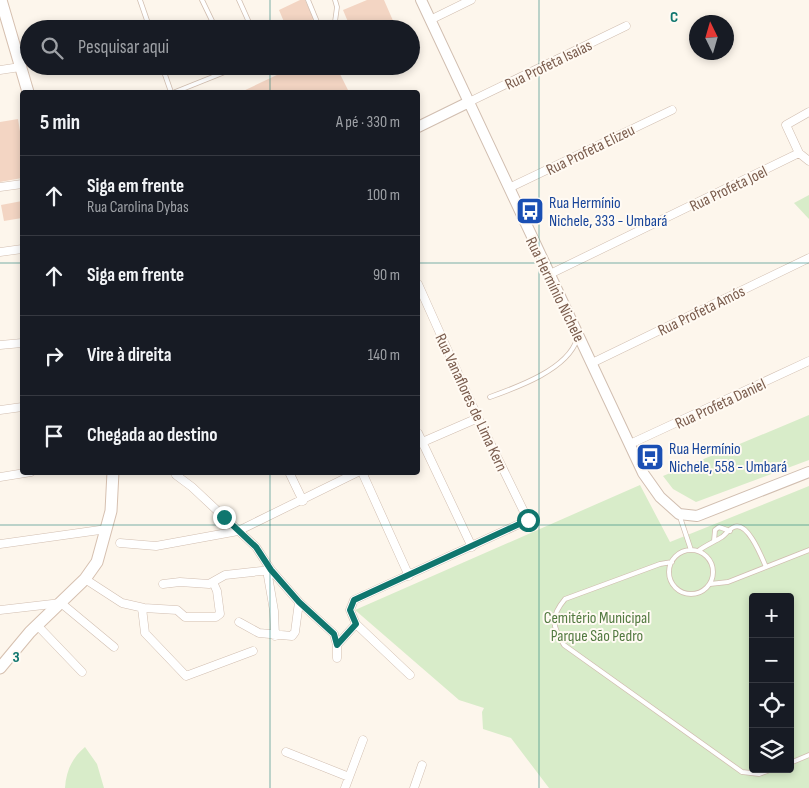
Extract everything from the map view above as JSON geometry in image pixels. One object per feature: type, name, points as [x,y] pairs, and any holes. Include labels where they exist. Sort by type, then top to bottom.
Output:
[{"type":"main road","points":[[1,0],[20,67]]},
{"type":"main road","points":[[23,75],[27,90]]},
{"type":"main road","points":[[0,668],[38,625],[84,580],[97,562],[112,512],[113,475]]},
{"type":"street","name":"Rua Hermínio Nichele","points":[[421,0],[548,275],[579,335],[643,473],[660,497],[679,514]]},
{"type":"street","points":[[430,20],[470,0]]},
{"type":"street","name":"Rua Profeta Isaías","points":[[469,102],[626,26]]},
{"type":"street","points":[[0,70],[20,67]]},
{"type":"street","points":[[420,125],[469,102]]},
{"type":"street","name":"Rua Profeta Elizeu","points":[[509,188],[672,110]]},
{"type":"street","points":[[809,112],[786,125],[799,153],[809,161]]},
{"type":"street","name":"Rua Profeta Joel","points":[[548,275],[799,153]]},
{"type":"street","points":[[0,187],[20,184]]},
{"type":"street","points":[[0,252],[20,249]]},
{"type":"street","name":"Rua Profeta Amós","points":[[592,363],[809,258]]},
{"type":"street","name":"Rua Vanaflores de Lima Kern","points":[[420,288],[478,418],[528,520],[472,547]]},
{"type":"street","points":[[0,345],[20,342]]},
{"type":"street","name":"Rua Profeta Daniel","points":[[630,444],[809,361]]},
{"type":"street","points":[[0,410],[20,407]]},
{"type":"street","points":[[410,675],[356,624],[350,610],[354,600],[472,547],[420,444],[478,418]]},
{"type":"street","points":[[679,514],[698,516],[809,472]]},
{"type":"street","points":[[0,477],[20,474]]},
{"type":"street","points":[[290,475],[303,501]]},
{"type":"street","points":[[120,544],[156,546],[238,530],[303,501],[354,475]]},
{"type":"street","points":[[361,475],[409,576]]},
{"type":"street","points":[[176,477],[192,487],[256,547],[269,570],[299,602],[329,628],[334,634],[337,645],[336,658]]},
{"type":"street","points":[[0,544],[107,530]]},
{"type":"street","points":[[163,584],[180,582],[209,584],[225,575],[269,570]]},
{"type":"street","points":[[269,570],[275,636]]},
{"type":"street","points":[[84,580],[122,603],[142,608],[177,610],[185,617],[191,618],[216,617],[220,614],[217,591],[213,582]]},
{"type":"street","points":[[239,622],[258,633],[292,636],[295,632],[299,602]]},
{"type":"street","points":[[0,610],[61,603],[114,646]]},
{"type":"street","points":[[142,608],[144,633],[186,676],[253,650]]},
{"type":"street","points":[[337,645],[356,624]]},
{"type":"street","points":[[38,625],[82,672]]},
{"type":"street","points":[[346,788],[363,740]]},
{"type":"street","points":[[286,752],[349,777]]},
{"type":"street","points":[[414,788],[422,765]]},
{"type":"lane","points":[[140,0],[147,20]]},
{"type":"lane","points":[[202,0],[212,20]]},
{"type":"lane","points":[[239,0],[248,20]]},
{"type":"lane","points":[[308,0],[316,20]]},
{"type":"lane","points":[[335,0],[337,7],[335,20]]},
{"type":"lane","points":[[165,75],[170,90]]},
{"type":"lane","points":[[180,90],[216,75]]},
{"type":"lane","points":[[490,397],[517,387],[568,357],[575,347],[579,335]]},
{"type":"lane","points":[[679,514],[691,550]]},
{"type":"lane","points":[[698,551],[738,526],[746,531],[757,546],[766,567]]},
{"type":"lane","points":[[714,541],[714,530],[719,527],[730,531]]},
{"type":"lane","points":[[710,584],[712,564],[706,555],[691,550],[680,553],[672,562],[670,576],[678,589],[684,592],[698,592],[710,584],[728,582],[809,550]]},
{"type":"lane","points":[[672,562],[660,564],[565,599],[555,611],[554,629],[564,645],[742,772],[749,773]]},
{"type":"lane","points":[[794,761],[809,755]]},
{"type":"green space","points":[[809,195],[809,219],[794,203]]},
{"type":"green space","points":[[809,415],[809,460],[696,502],[673,489],[663,476]]},
{"type":"green space","name":"Cemitério Municipal Parque São Pedro","points":[[640,485],[670,542],[809,486],[809,788],[549,788],[511,738],[483,729],[482,712],[484,708],[459,700],[355,610]]},
{"type":"green space","points":[[85,747],[97,764],[104,788],[65,788],[70,765]]},
{"type":"building","points":[[300,0],[305,0],[314,19],[283,20],[279,10]]},
{"type":"building","points":[[367,0],[384,0],[393,20],[347,20],[343,10]]},
{"type":"building","points":[[277,75],[340,75],[348,90],[245,90]]},
{"type":"building","points":[[18,119],[20,132],[20,178],[0,182],[0,122]]},
{"type":"building","points":[[20,201],[20,218],[4,221],[1,205]]},
{"type":"place","name":"Rua Hermínio Nichele, 333 - Umbará","points":[[530,211]]},
{"type":"place","name":"Rua Hermínio Nichele, 558 - Umbará","points":[[650,457]]},
{"type":"route","points":[[224,517],[256,547],[271,570],[299,602],[334,634],[337,645],[356,624],[350,610],[354,600],[528,520]]}]
